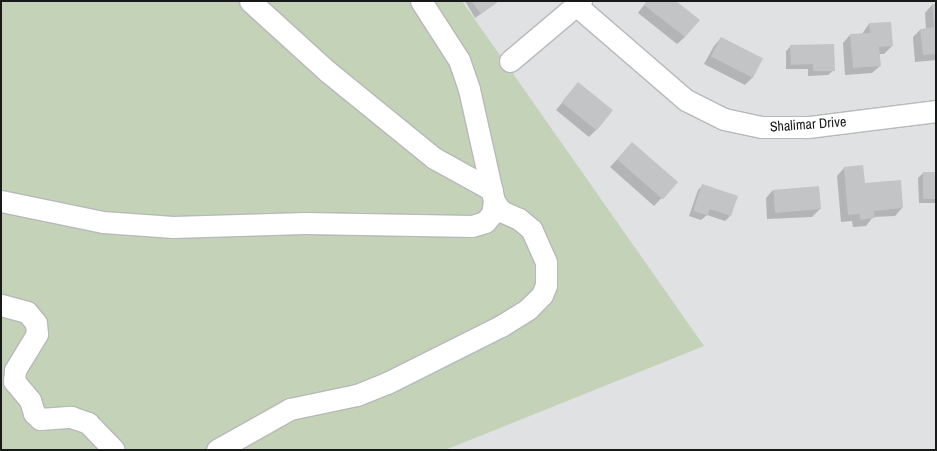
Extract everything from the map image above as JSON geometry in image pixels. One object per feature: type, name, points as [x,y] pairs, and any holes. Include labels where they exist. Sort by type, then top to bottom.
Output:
[{"type":"street","points":[[250,1],[327,71],[434,158],[493,196]]},
{"type":"street","points":[[217,450],[290,409],[357,395],[387,383],[501,326],[528,309],[542,295],[546,285],[546,262],[531,229],[519,219],[501,211],[493,196],[469,89],[459,60],[421,1]]},
{"type":"street","points":[[510,61],[579,3]]},
{"type":"street","name":"Shalimar Drive","points":[[579,3],[686,100],[724,119],[761,127],[808,127],[936,111]]},
{"type":"street","points":[[1,201],[103,222],[173,227],[305,223],[472,226],[485,222],[492,214],[493,196]]},
{"type":"street","points":[[1,306],[27,312],[36,323],[38,334],[16,370],[14,381],[30,400],[34,413],[40,419],[72,417],[88,423],[114,450]]},
{"type":"green space","points":[[1,1],[462,1],[704,346],[445,450],[1,450]]},
{"type":"building","points":[[471,1],[499,1],[481,14]]},
{"type":"building","points":[[647,1],[676,1],[700,20],[685,37],[644,5]]},
{"type":"building","points":[[932,4],[936,4],[936,54],[923,55],[920,29],[934,27]]},
{"type":"building","points":[[891,22],[893,46],[879,47],[881,66],[853,68],[850,34],[870,33],[869,23]]},
{"type":"building","points":[[721,37],[763,58],[753,78],[711,57]]},
{"type":"building","points":[[834,44],[835,71],[813,71],[813,64],[791,65],[790,45]]},
{"type":"building","points":[[578,82],[613,110],[597,131],[562,102]]},
{"type":"building","points":[[632,142],[678,182],[663,199],[617,159]]},
{"type":"building","points":[[863,165],[865,183],[901,180],[903,208],[874,211],[875,218],[860,220],[860,214],[848,215],[844,167]]},
{"type":"building","points":[[923,172],[936,172],[936,199],[923,199]]},
{"type":"building","points":[[702,184],[738,196],[731,216],[710,209],[707,215],[693,211]]},
{"type":"building","points":[[819,186],[821,209],[775,213],[773,190]]}]
